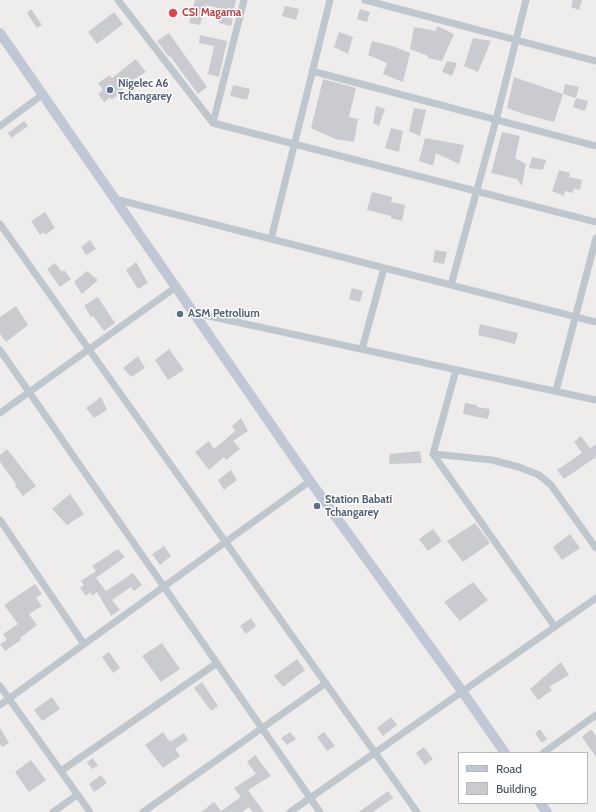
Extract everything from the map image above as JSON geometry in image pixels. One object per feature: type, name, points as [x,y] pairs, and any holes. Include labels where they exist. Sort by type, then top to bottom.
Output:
[{"type":"main road","points":[[0,33],[310,481],[504,752]]},
{"type":"street","points":[[118,0],[213,123],[596,222]]},
{"type":"street","points":[[213,123],[244,0]]},
{"type":"street","points":[[271,239],[330,0]]},
{"type":"street","points":[[365,0],[596,61]]},
{"type":"street","points":[[451,285],[496,120],[526,0]]},
{"type":"street","points":[[312,71],[596,146]]},
{"type":"street","points":[[0,126],[42,95]]},
{"type":"street","points":[[115,199],[596,322]]},
{"type":"street","points":[[0,224],[417,812]]},
{"type":"street","points":[[556,391],[596,238]]},
{"type":"street","points":[[362,349],[384,268]]},
{"type":"street","points":[[0,413],[176,287]]},
{"type":"street","points":[[195,313],[556,391],[595,401]]},
{"type":"street","points":[[0,350],[320,812]]},
{"type":"street","points":[[433,454],[456,370]]},
{"type":"street","points":[[433,454],[492,460],[519,467],[539,475],[551,485],[596,548]]},
{"type":"street","points":[[433,454],[555,627]]},
{"type":"street","points":[[0,705],[310,481]]},
{"type":"street","points":[[0,520],[84,644]]},
{"type":"street","points":[[290,812],[596,598]]},
{"type":"street","points":[[60,771],[217,663]]},
{"type":"street","points":[[143,812],[326,683]]},
{"type":"street","points":[[0,686],[90,812]]},
{"type":"street","points":[[544,752],[596,715]]},
{"type":"street","points":[[54,812],[77,795]]},
{"type":"building","points":[[195,0],[236,0],[231,19],[233,19],[231,26],[219,23],[222,9],[206,5],[200,25],[189,23]]},
{"type":"building","points":[[573,0],[582,0],[579,10],[571,7]]},
{"type":"building","points":[[285,6],[299,9],[296,20],[282,16]]},
{"type":"building","points":[[31,9],[42,25],[37,28],[27,13]]},
{"type":"building","points":[[360,9],[370,12],[367,22],[357,19]]},
{"type":"building","points":[[114,12],[123,24],[97,44],[88,32]]},
{"type":"building","points":[[437,26],[454,34],[442,61],[428,58],[428,56],[410,49],[414,27],[436,31]]},
{"type":"building","points":[[339,32],[353,37],[348,54],[334,47]]},
{"type":"building","points":[[169,33],[207,87],[198,94],[157,41]]},
{"type":"building","points":[[200,35],[227,41],[219,77],[208,74],[214,46],[199,43]]},
{"type":"building","points":[[473,38],[491,41],[478,72],[464,66]]},
{"type":"building","points":[[372,41],[392,46],[410,53],[403,82],[383,74],[387,63],[368,55]]},
{"type":"building","points":[[136,59],[146,72],[122,87],[122,92],[111,100],[111,97],[104,102],[98,94],[103,90],[98,83],[110,75],[112,78]]},
{"type":"building","points":[[447,61],[457,63],[452,76],[442,72]]},
{"type":"building","points":[[514,77],[563,94],[554,122],[507,108]]},
{"type":"building","points":[[323,79],[356,88],[349,117],[358,119],[354,142],[335,139],[311,128]]},
{"type":"building","points":[[565,84],[579,87],[576,98],[563,94]]},
{"type":"building","points":[[233,85],[250,89],[247,100],[230,96]]},
{"type":"building","points":[[576,98],[588,101],[585,111],[573,107]]},
{"type":"building","points":[[376,106],[385,109],[379,126],[373,123]]},
{"type":"building","points":[[414,108],[426,110],[420,136],[409,131]]},
{"type":"building","points":[[24,121],[28,126],[11,138],[8,133]]},
{"type":"building","points":[[391,128],[403,131],[399,152],[385,148]]},
{"type":"building","points":[[502,132],[520,136],[515,158],[526,164],[522,186],[517,179],[491,173]]},
{"type":"building","points":[[425,138],[464,145],[459,164],[436,153],[433,166],[419,161]]},
{"type":"building","points":[[532,157],[546,160],[543,170],[529,168]]},
{"type":"building","points":[[559,170],[570,173],[569,177],[582,180],[580,190],[574,189],[572,193],[565,191],[564,196],[552,191]]},
{"type":"building","points":[[372,192],[392,197],[391,202],[405,205],[402,221],[391,218],[391,216],[367,210]]},
{"type":"building","points":[[45,212],[55,228],[45,235],[44,232],[40,235],[31,221]]},
{"type":"building","points":[[90,240],[96,249],[86,255],[81,247]]},
{"type":"building","points":[[435,250],[447,252],[444,264],[433,262]]},
{"type":"building","points":[[136,262],[148,283],[138,289],[126,270]]},
{"type":"building","points":[[55,263],[62,272],[64,270],[71,279],[60,287],[47,269]]},
{"type":"building","points":[[87,271],[98,280],[82,294],[74,282]]},
{"type":"building","points":[[352,288],[363,291],[360,302],[349,299]]},
{"type":"building","points":[[98,297],[115,323],[104,331],[93,316],[91,317],[85,307],[85,305]]},
{"type":"building","points":[[16,306],[28,325],[6,342],[0,334],[0,317]]},
{"type":"building","points":[[480,324],[518,333],[515,344],[478,335]]},
{"type":"building","points":[[169,349],[184,370],[168,380],[155,360]]},
{"type":"building","points":[[138,356],[145,368],[131,377],[123,368]]},
{"type":"building","points":[[101,397],[107,410],[94,418],[86,408]]},
{"type":"building","points":[[465,403],[490,409],[488,419],[463,414]]},
{"type":"building","points":[[241,418],[248,431],[233,441],[240,449],[226,460],[224,457],[209,470],[195,452],[209,441],[214,449],[235,431],[232,426]]},
{"type":"building","points":[[581,436],[590,448],[596,444],[596,457],[564,479],[557,470],[582,453],[574,442]]},
{"type":"building","points":[[7,449],[36,486],[23,496],[0,462],[0,455]]},
{"type":"building","points":[[420,451],[422,463],[389,464],[390,454]]},
{"type":"building","points":[[231,470],[237,480],[224,490],[218,480]]},
{"type":"building","points":[[70,494],[84,514],[67,525],[52,509]]},
{"type":"building","points":[[475,523],[490,543],[463,562],[447,541]]},
{"type":"building","points":[[433,529],[442,541],[428,551],[419,539]]},
{"type":"building","points":[[570,534],[580,548],[562,560],[553,547]]},
{"type":"building","points":[[164,546],[171,556],[160,565],[152,554]]},
{"type":"building","points":[[118,549],[125,557],[96,578],[106,591],[133,573],[142,585],[134,591],[131,587],[112,600],[120,610],[111,616],[97,592],[92,596],[90,592],[86,596],[80,588],[84,585],[81,581],[96,571],[92,566]]},
{"type":"building","points":[[473,582],[488,600],[460,621],[444,602]]},
{"type":"building","points":[[35,584],[42,594],[36,598],[42,606],[29,614],[37,625],[20,638],[21,640],[5,651],[0,644],[7,640],[3,634],[18,624],[4,605]]},
{"type":"building","points":[[251,618],[256,626],[246,634],[240,626]]},
{"type":"building","points":[[162,643],[180,669],[161,682],[142,656]]},
{"type":"building","points":[[109,652],[120,668],[113,673],[102,657]]},
{"type":"building","points":[[297,659],[305,670],[283,687],[274,676]]},
{"type":"building","points":[[561,662],[569,675],[549,687],[552,690],[538,700],[530,689]]},
{"type":"building","points":[[202,682],[218,706],[211,711],[194,688]]},
{"type":"building","points":[[52,697],[60,709],[42,721],[34,710]]},
{"type":"building","points":[[391,717],[397,725],[383,736],[377,728]]},
{"type":"building","points":[[0,728],[9,743],[2,747],[0,744]]},
{"type":"building","points":[[540,729],[547,739],[542,743],[535,733]]},
{"type":"building","points":[[591,729],[596,736],[596,757],[582,737]]},
{"type":"building","points":[[163,732],[170,742],[184,733],[188,740],[175,749],[180,756],[163,768],[145,745]]},
{"type":"building","points":[[290,732],[296,739],[287,745],[281,738]]},
{"type":"building","points":[[324,732],[335,746],[327,751],[317,737]]},
{"type":"building","points":[[424,747],[433,759],[425,765],[416,753]]},
{"type":"building","points":[[255,755],[271,776],[248,790],[264,812],[253,812],[249,807],[242,812],[201,812],[214,802],[221,811],[241,797],[234,788],[256,774],[247,762]]},
{"type":"building","points":[[93,758],[98,766],[92,769],[87,762]]},
{"type":"building","points":[[31,760],[46,780],[29,792],[15,772]]},
{"type":"building","points":[[101,775],[107,783],[94,792],[89,784]]},
{"type":"building","points":[[388,791],[393,798],[373,812],[359,812]]},
{"type":"place","name":"CSI Magama","points":[[173,13]]},
{"type":"place","name":"Nigelec A6 Tchangarey","points":[[110,90]]},
{"type":"place","name":"ASM Petrolium","points":[[180,314]]},
{"type":"place","name":"Station Babati Tchangarey","points":[[317,506]]}]
